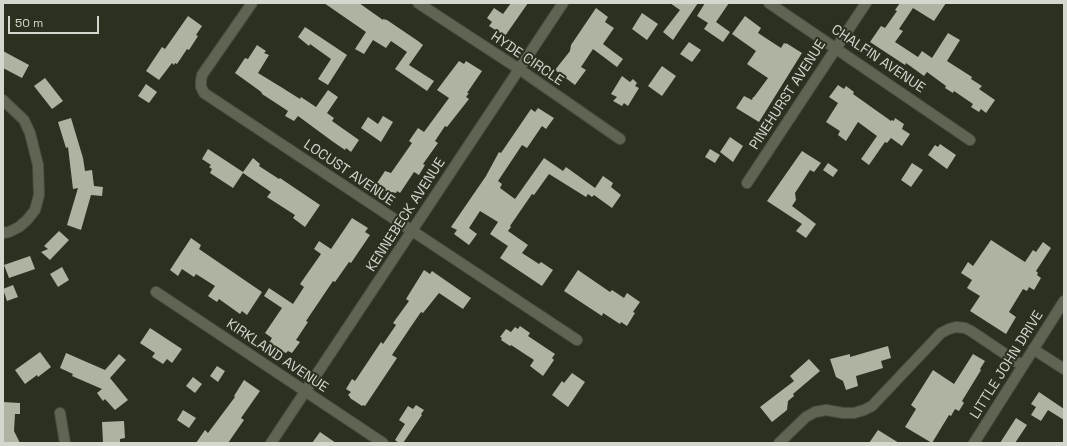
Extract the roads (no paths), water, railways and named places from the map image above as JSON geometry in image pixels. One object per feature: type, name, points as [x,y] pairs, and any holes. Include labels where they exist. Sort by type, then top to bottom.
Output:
[{"type":"street","name":"LOCUST AVENUE","points":[[252,3],[204,74],[201,80],[201,87],[204,93],[577,340]]},
{"type":"street","name":"HYDE CIRCLE","points":[[418,3],[519,69],[620,139]]},
{"type":"street","name":"KENNEBECK AVENUE","points":[[271,443],[563,3]]},
{"type":"street","name":"CHALFIN AVENUE","points":[[769,3],[836,47],[970,140]]},
{"type":"street","name":"PINEHURST AVENUE","points":[[747,183],[866,3]]},
{"type":"street","points":[[3,100],[24,120],[30,132],[38,165],[39,195],[35,210],[28,220],[9,232],[3,232]]},
{"type":"street","name":"KIRKLAND AVENUE","points":[[156,292],[383,443]]},
{"type":"street","name":"LITTLE JOHN DRIVE","points":[[974,443],[1064,301]]},
{"type":"street","points":[[779,443],[806,417],[815,412],[826,410],[854,413],[872,406],[941,333],[949,329],[956,327],[965,328],[971,331],[1023,366]]},
{"type":"street","points":[[1034,349],[1064,369]]},
{"type":"street","points":[[60,413],[65,443]]}]
